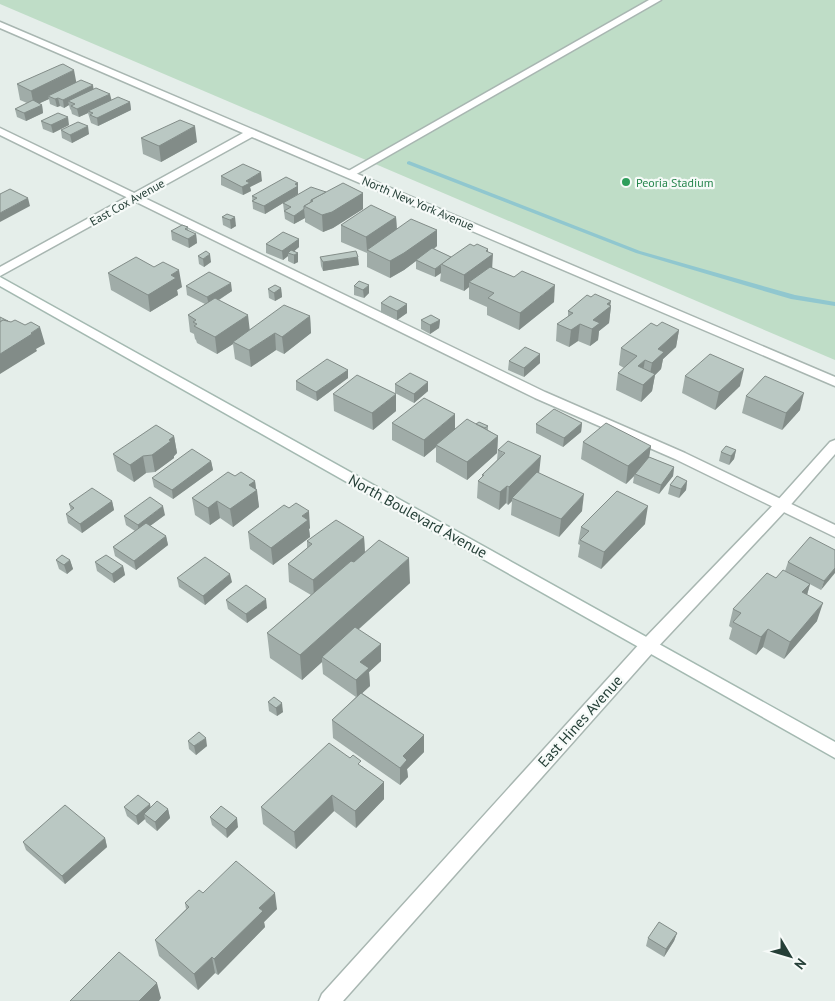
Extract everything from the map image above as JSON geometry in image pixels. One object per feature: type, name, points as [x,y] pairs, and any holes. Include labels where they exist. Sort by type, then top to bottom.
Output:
[{"type":"street","points":[[349,174],[656,0]]},
{"type":"street","name":"North New York Avenue","points":[[0,25],[835,382]]},
{"type":"street","points":[[0,131],[540,395],[680,456],[835,532]]},
{"type":"street","name":"East Cox Avenue","points":[[0,272],[253,132]]},
{"type":"street","name":"North Boulevard Avenue","points":[[0,282],[835,751]]},
{"type":"street","name":"East Hines Avenue","points":[[329,1001],[648,646],[782,506],[835,445]]},
{"type":"green space","name":"Peoria Stadium","points":[[0,0],[835,0],[835,360],[0,4]]},
{"type":"building","points":[[63,64],[74,70],[31,91],[17,84],[60,65]]},
{"type":"building","points":[[81,80],[93,85],[63,100],[48,96]]},
{"type":"building","points":[[96,88],[110,94],[77,109],[71,106],[75,104],[68,101]]},
{"type":"building","points":[[118,97],[130,102],[97,118],[90,115],[93,113],[88,111]]},
{"type":"building","points":[[33,100],[42,105],[24,113],[15,109]]},
{"type":"building","points":[[58,113],[68,117],[51,125],[41,121]]},
{"type":"building","points":[[180,120],[195,126],[159,146],[141,138]]},
{"type":"building","points":[[78,122],[88,126],[70,135],[61,130]]},
{"type":"building","points":[[243,164],[261,172],[246,181],[250,183],[242,187],[221,176]]},
{"type":"building","points":[[286,177],[298,183],[295,184],[298,186],[264,206],[252,201],[257,198],[252,196]]},
{"type":"building","points":[[343,183],[363,193],[332,212],[322,215],[304,206],[313,201],[311,200]]},
{"type":"building","points":[[311,187],[326,192],[311,200],[311,202],[304,206],[304,209],[294,216],[284,211],[291,207],[283,203]]},
{"type":"building","points":[[10,189],[28,198],[0,213],[0,194]]},
{"type":"building","points":[[371,205],[396,217],[366,237],[341,225]]},
{"type":"building","points":[[227,214],[235,217],[230,220],[222,217]]},
{"type":"building","points":[[411,219],[437,230],[390,261],[367,250]]},
{"type":"building","points":[[182,225],[188,227],[185,229],[196,234],[188,239],[171,231]]},
{"type":"building","points":[[283,232],[299,239],[282,251],[266,244]]},
{"type":"building","points":[[470,244],[474,246],[477,244],[488,249],[486,251],[493,254],[464,275],[441,264]]},
{"type":"building","points":[[432,248],[451,257],[435,269],[416,260]]},
{"type":"building","points":[[291,250],[298,253],[294,255],[288,253]]},
{"type":"building","points":[[206,251],[210,254],[203,259],[198,256]]},
{"type":"building","points":[[356,251],[358,257],[323,262],[320,257]]},
{"type":"building","points":[[136,257],[154,267],[163,262],[179,270],[171,275],[176,278],[148,295],[108,273]]},
{"type":"building","points":[[490,267],[514,277],[522,271],[555,285],[520,313],[488,298],[494,293],[469,282]]},
{"type":"building","points":[[209,272],[231,283],[207,297],[186,286]]},
{"type":"building","points":[[359,281],[369,285],[363,290],[354,286]]},
{"type":"building","points":[[275,285],[281,288],[274,293],[268,289]]},
{"type":"building","points":[[595,294],[611,301],[607,304],[611,306],[593,320],[600,323],[592,329],[580,324],[571,330],[557,324],[573,313],[568,311],[587,295],[591,297]]},
{"type":"building","points":[[390,296],[407,304],[397,311],[381,303]]},
{"type":"building","points":[[215,298],[248,315],[215,337],[194,326],[197,324],[193,322],[196,320],[188,315]]},
{"type":"building","points":[[284,305],[310,316],[282,337],[275,333],[249,350],[233,342]]},
{"type":"building","points":[[431,315],[440,320],[430,325],[421,320]]},
{"type":"building","points":[[3,320],[11,322],[15,320],[25,325],[31,322],[40,327],[0,354],[0,322]]},
{"type":"building","points":[[662,322],[679,330],[658,349],[664,352],[652,363],[645,360],[638,366],[655,374],[643,385],[618,373],[637,356],[621,348],[651,323],[657,326]]},
{"type":"building","points":[[525,347],[540,354],[524,368],[509,361]]},
{"type":"building","points":[[710,354],[744,369],[719,392],[685,376]]},
{"type":"building","points":[[327,359],[348,370],[316,392],[296,381]]},
{"type":"building","points":[[410,373],[428,382],[414,394],[395,384]]},
{"type":"building","points":[[357,375],[396,394],[372,413],[333,394]]},
{"type":"building","points":[[765,376],[804,393],[786,413],[746,396]]},
{"type":"building","points":[[424,398],[455,414],[424,440],[392,423]]},
{"type":"building","points":[[554,409],[582,423],[564,438],[536,424]]},
{"type":"building","points":[[467,419],[498,436],[467,462],[436,445]]},
{"type":"building","points":[[479,422],[488,426],[485,428],[476,424]]},
{"type":"building","points":[[606,423],[651,446],[628,466],[583,442]]},
{"type":"building","points":[[156,425],[174,436],[169,440],[171,441],[152,455],[143,456],[130,465],[113,454]]},
{"type":"building","points":[[508,441],[541,456],[509,487],[507,486],[500,492],[478,481],[505,453],[498,450]]},
{"type":"building","points":[[726,446],[736,450],[731,456],[721,452]]},
{"type":"building","points":[[192,449],[211,461],[172,490],[152,478]]},
{"type":"building","points":[[649,457],[674,467],[661,485],[635,474]]},
{"type":"building","points":[[228,472],[235,476],[241,472],[255,481],[249,485],[257,490],[230,509],[217,501],[208,508],[192,498]]},
{"type":"building","points":[[537,472],[584,494],[561,519],[512,498]]},
{"type":"building","points":[[677,476],[687,481],[681,489],[670,485]]},
{"type":"building","points":[[92,488],[112,501],[80,524],[66,514],[74,508],[69,504]]},
{"type":"building","points":[[617,491],[648,506],[604,552],[580,540],[589,531],[581,527]]},
{"type":"building","points":[[150,497],[163,506],[138,525],[124,516]]},
{"type":"building","points":[[296,503],[309,511],[302,516],[308,520],[271,548],[248,532],[284,505],[289,508]]},
{"type":"building","points":[[336,520],[364,537],[313,580],[288,564],[312,544],[307,541]]},
{"type":"building","points":[[146,523],[166,536],[134,561],[113,547]]},
{"type":"building","points":[[810,537],[835,550],[835,568],[824,581],[788,562]]},
{"type":"building","points":[[379,540],[409,558],[300,655],[267,633],[351,561],[354,562]]},
{"type":"building","points":[[62,555],[70,560],[64,565],[56,560]]},
{"type":"building","points":[[106,555],[123,566],[112,574],[95,562]]},
{"type":"building","points":[[205,557],[230,574],[203,596],[177,578]]},
{"type":"building","points":[[783,570],[810,584],[802,592],[823,603],[790,642],[768,629],[761,637],[733,622],[741,613],[733,609],[767,573],[776,578]]},
{"type":"building","points":[[246,585],[266,599],[246,614],[226,600]]},
{"type":"building","points":[[355,627],[381,644],[360,662],[369,668],[356,680],[322,657]]},
{"type":"building","points":[[361,693],[424,735],[403,756],[407,760],[400,768],[332,720]]},
{"type":"building","points":[[274,697],[282,703],[276,708],[268,702]]},
{"type":"building","points":[[199,732],[206,738],[194,746],[188,741]]},
{"type":"building","points":[[329,743],[350,758],[353,755],[361,761],[358,764],[384,782],[355,811],[332,795],[294,832],[261,807]]},
{"type":"building","points":[[138,795],[150,804],[136,816],[124,807]]},
{"type":"building","points":[[157,801],[168,809],[155,822],[144,814]]},
{"type":"building","points":[[65,805],[105,838],[62,876],[23,842]]},
{"type":"building","points":[[221,806],[237,818],[226,829],[210,817]]},
{"type":"building","points":[[236,861],[275,893],[259,908],[263,911],[214,959],[212,957],[194,974],[155,940],[189,907],[185,903],[199,890],[203,893]]},
{"type":"building","points":[[659,922],[677,933],[666,949],[648,938]]},
{"type":"building","points":[[119,952],[157,983],[139,1001],[70,1001]]},
{"type":"waterway","points":[[409,163],[638,252],[794,297],[835,304]]},
{"type":"place","name":"Peoria Stadium","points":[[626,182]]}]
